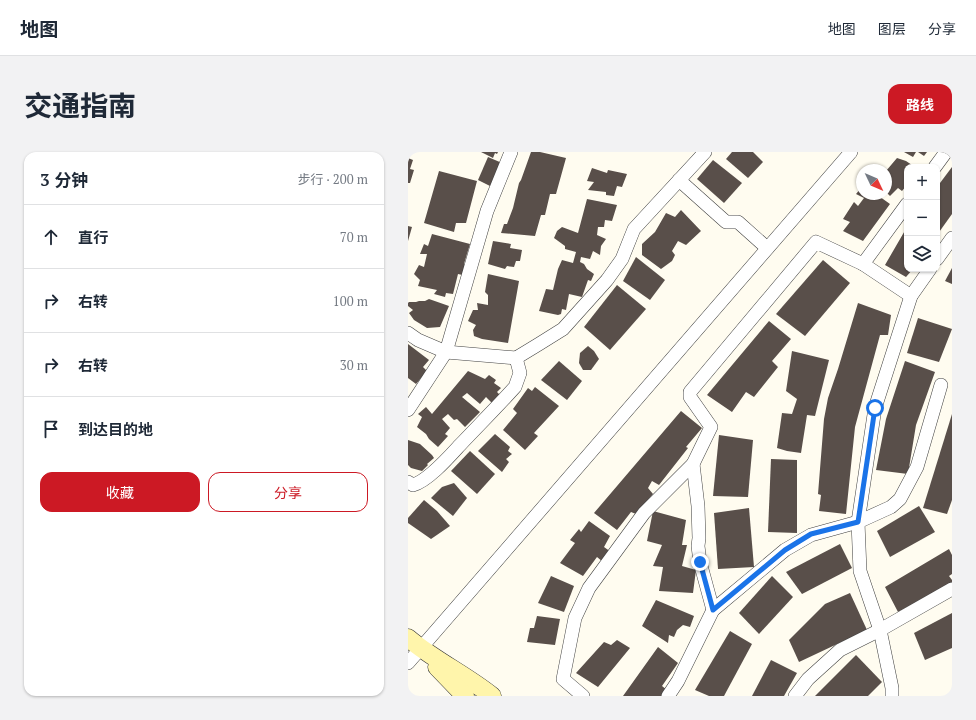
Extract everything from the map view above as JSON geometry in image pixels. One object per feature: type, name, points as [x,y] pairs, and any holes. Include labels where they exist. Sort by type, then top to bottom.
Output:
[{"type":"street","points":[[408,410],[446,352],[487,211],[511,152]]},
{"type":"street","points":[[408,333],[418,340],[446,352],[516,358],[563,329],[607,280],[622,259],[634,229],[705,152]]},
{"type":"street","points":[[408,664],[414,643],[851,152]]},
{"type":"street","points":[[936,164],[946,152]]},
{"type":"street","points":[[679,180],[726,222],[738,222],[767,248]]},
{"type":"street","points":[[863,264],[904,208]]},
{"type":"street","points":[[940,255],[952,238]]},
{"type":"street","points":[[584,696],[563,679],[575,618],[589,588],[644,513],[693,464],[711,427],[690,397],[690,392],[816,242],[863,264],[911,296]]},
{"type":"street","points":[[891,696],[892,688],[880,630],[860,571],[858,522],[875,408],[911,296],[928,272]]},
{"type":"street","points":[[408,482],[414,485],[429,476],[515,387],[520,373],[516,358]]},
{"type":"street","points":[[668,696],[678,680],[713,610],[785,550],[811,534],[858,522],[891,507],[900,500],[917,468],[941,384]]},
{"type":"street","points":[[693,464],[697,496],[698,546],[700,562],[713,610]]},
{"type":"street","points":[[796,696],[808,679],[840,650],[880,630],[952,589]]},
{"type":"street","points":[[414,643],[465,696]]},
{"type":"street","points":[[414,643],[480,686],[492,696]]},
{"type":"building","points":[[481,152],[498,152],[497,154],[495,153],[493,158]]},
{"type":"building","points":[[531,152],[540,152],[566,158],[556,194],[550,194],[545,215],[541,215],[535,236],[501,233],[504,224],[507,224],[513,208],[519,183]]},
{"type":"building","points":[[732,152],[753,152],[763,162],[748,178],[726,159]]},
{"type":"building","points":[[904,152],[916,152],[913,157]]},
{"type":"building","points":[[918,152],[927,152],[924,156]]},
{"type":"building","points":[[488,157],[502,163],[492,187],[478,180]]},
{"type":"building","points":[[408,158],[413,160],[410,169],[414,170],[410,183],[408,183]]},
{"type":"building","points":[[897,158],[910,164],[904,164],[904,189],[902,191],[898,188],[892,194],[892,164]]},
{"type":"building","points":[[713,160],[742,183],[724,203],[697,179]]},
{"type":"building","points":[[952,167],[952,214],[940,231],[940,200],[940,183]]},
{"type":"building","points":[[592,168],[607,173],[608,170],[627,174],[622,187],[617,186],[614,196],[606,195],[606,192],[588,190],[594,182],[587,181]]},
{"type":"building","points":[[439,171],[477,181],[466,223],[456,223],[454,232],[424,223]]},
{"type":"building","points":[[587,199],[617,205],[612,221],[605,220],[604,227],[598,227],[597,235],[606,239],[601,246],[600,255],[593,251],[590,259],[581,257],[580,262],[594,274],[591,281],[588,280],[582,297],[569,294],[566,310],[562,309],[561,314],[558,315],[539,311],[546,289],[553,290],[558,269],[562,260],[573,263],[576,252],[565,249],[565,246],[554,238],[557,231],[562,227],[578,233]]},
{"type":"building","points":[[862,200],[884,200],[890,204],[863,241],[843,231],[850,222],[843,219],[854,202],[858,206]]},
{"type":"building","points":[[681,210],[701,231],[686,245],[678,241],[672,251],[675,255],[672,261],[661,269],[642,255],[642,244],[655,232],[666,213],[675,217]]},
{"type":"building","points":[[408,226],[412,227],[408,241]]},
{"type":"building","points":[[904,232],[904,272],[910,272],[906,277],[885,265]]},
{"type":"building","points":[[432,234],[470,244],[464,264],[469,266],[467,276],[458,274],[453,294],[446,293],[445,297],[434,294],[437,290],[418,286],[420,280],[414,274],[419,265],[424,267],[427,254],[420,254],[424,244],[428,246]]},
{"type":"building","points":[[493,241],[511,244],[510,248],[522,250],[520,261],[516,261],[514,267],[507,266],[505,269],[488,264]]},
{"type":"building","points":[[636,257],[665,280],[650,300],[623,281]]},
{"type":"building","points":[[823,260],[850,283],[805,336],[776,314]]},
{"type":"building","points":[[952,268],[952,284],[945,281]]},
{"type":"building","points":[[488,274],[519,281],[508,343],[482,339],[474,336],[473,330],[476,325],[468,321],[473,310],[478,310],[477,303],[488,305],[488,295],[485,292]]},
{"type":"building","points":[[617,285],[646,309],[610,350],[584,327]]},
{"type":"building","points":[[429,299],[449,306],[440,327],[427,328],[414,320],[409,313],[413,310],[408,306],[409,302],[425,301]]},
{"type":"building","points":[[858,303],[891,315],[888,335],[880,335],[855,427],[846,514],[819,511],[821,495],[818,494],[824,419],[828,398]]},
{"type":"building","points":[[918,318],[952,329],[939,362],[907,353]]},
{"type":"building","points":[[769,321],[791,339],[772,361],[778,367],[754,397],[746,392],[732,412],[707,395]]},
{"type":"building","points":[[408,344],[429,360],[423,367],[427,371],[416,384],[408,378]]},
{"type":"building","points":[[588,346],[594,351],[599,359],[591,370],[583,370],[579,363],[580,353]]},
{"type":"building","points":[[792,351],[829,360],[815,416],[807,415],[801,453],[777,448],[782,413],[792,414],[797,399],[786,391]]},
{"type":"building","points":[[559,361],[582,381],[567,400],[541,380]]},
{"type":"building","points":[[905,361],[935,372],[916,425],[908,474],[876,470],[886,419]]},
{"type":"building","points":[[468,371],[485,379],[489,375],[496,380],[494,383],[501,388],[497,392],[500,395],[492,403],[486,397],[480,404],[467,393],[462,397],[480,412],[465,427],[457,419],[454,420],[448,414],[442,419],[450,428],[445,434],[448,436],[438,447],[417,427],[422,417],[418,414],[426,407],[432,414]]},
{"type":"building","points":[[535,387],[559,406],[534,433],[538,436],[525,450],[503,430],[517,413],[513,409],[528,388],[532,391]]},
{"type":"building","points":[[681,411],[702,428],[686,447],[688,448],[659,485],[652,481],[648,488],[653,494],[636,514],[631,512],[617,530],[594,513]]},
{"type":"building","points":[[952,414],[952,500],[947,514],[923,508]]},
{"type":"building","points":[[495,434],[510,447],[508,451],[512,454],[506,459],[509,462],[502,472],[478,451]]},
{"type":"building","points":[[719,435],[753,440],[748,497],[713,496]]},
{"type":"building","points":[[408,440],[420,444],[434,458],[422,471],[411,468],[408,465]]},
{"type":"building","points":[[470,451],[495,474],[477,494],[451,471]]},
{"type":"building","points":[[771,459],[797,460],[797,533],[768,532]]},
{"type":"building","points":[[454,483],[467,498],[453,516],[431,498],[442,487]]},
{"type":"building","points":[[424,500],[437,511],[450,526],[431,539],[408,523],[408,518]]},
{"type":"building","points":[[919,506],[935,532],[890,557],[877,531]]},
{"type":"building","points":[[749,508],[754,567],[718,569],[714,513]]},
{"type":"building","points":[[653,511],[686,520],[682,545],[687,545],[682,566],[696,570],[693,593],[659,591],[663,567],[653,566],[662,545],[647,541]]},
{"type":"building","points":[[589,521],[610,536],[604,547],[611,552],[603,562],[597,557],[583,576],[560,563],[575,543],[570,540],[579,529],[581,532]]},
{"type":"building","points":[[840,544],[852,568],[802,594],[786,572]]},
{"type":"building","points":[[949,549],[952,555],[952,574],[949,576],[952,583],[898,612],[885,587]]},
{"type":"building","points":[[551,576],[574,586],[564,612],[538,603]]},
{"type":"building","points":[[772,576],[793,597],[759,634],[739,613]]},
{"type":"building","points":[[850,593],[867,630],[799,662],[789,640],[825,604]]},
{"type":"building","points":[[656,600],[694,616],[690,627],[683,625],[677,630],[674,637],[669,635],[668,643],[642,626]]},
{"type":"building","points":[[952,613],[952,648],[925,660],[914,633]]},
{"type":"building","points":[[537,616],[560,619],[555,645],[527,642],[530,628],[534,628]]},
{"type":"building","points":[[730,631],[752,644],[724,696],[709,696],[695,690]]},
{"type":"building","points":[[617,640],[630,648],[598,687],[576,673],[604,642],[611,645]]},
{"type":"building","points":[[658,647],[678,663],[662,686],[667,690],[661,696],[623,696]]},
{"type":"building","points":[[856,655],[882,682],[868,696],[815,696]]},
{"type":"building","points":[[771,660],[797,673],[784,696],[752,696]]},
{"type":"route","points":[[700,562],[713,610],[785,550],[811,534],[858,522],[875,408]]}]
